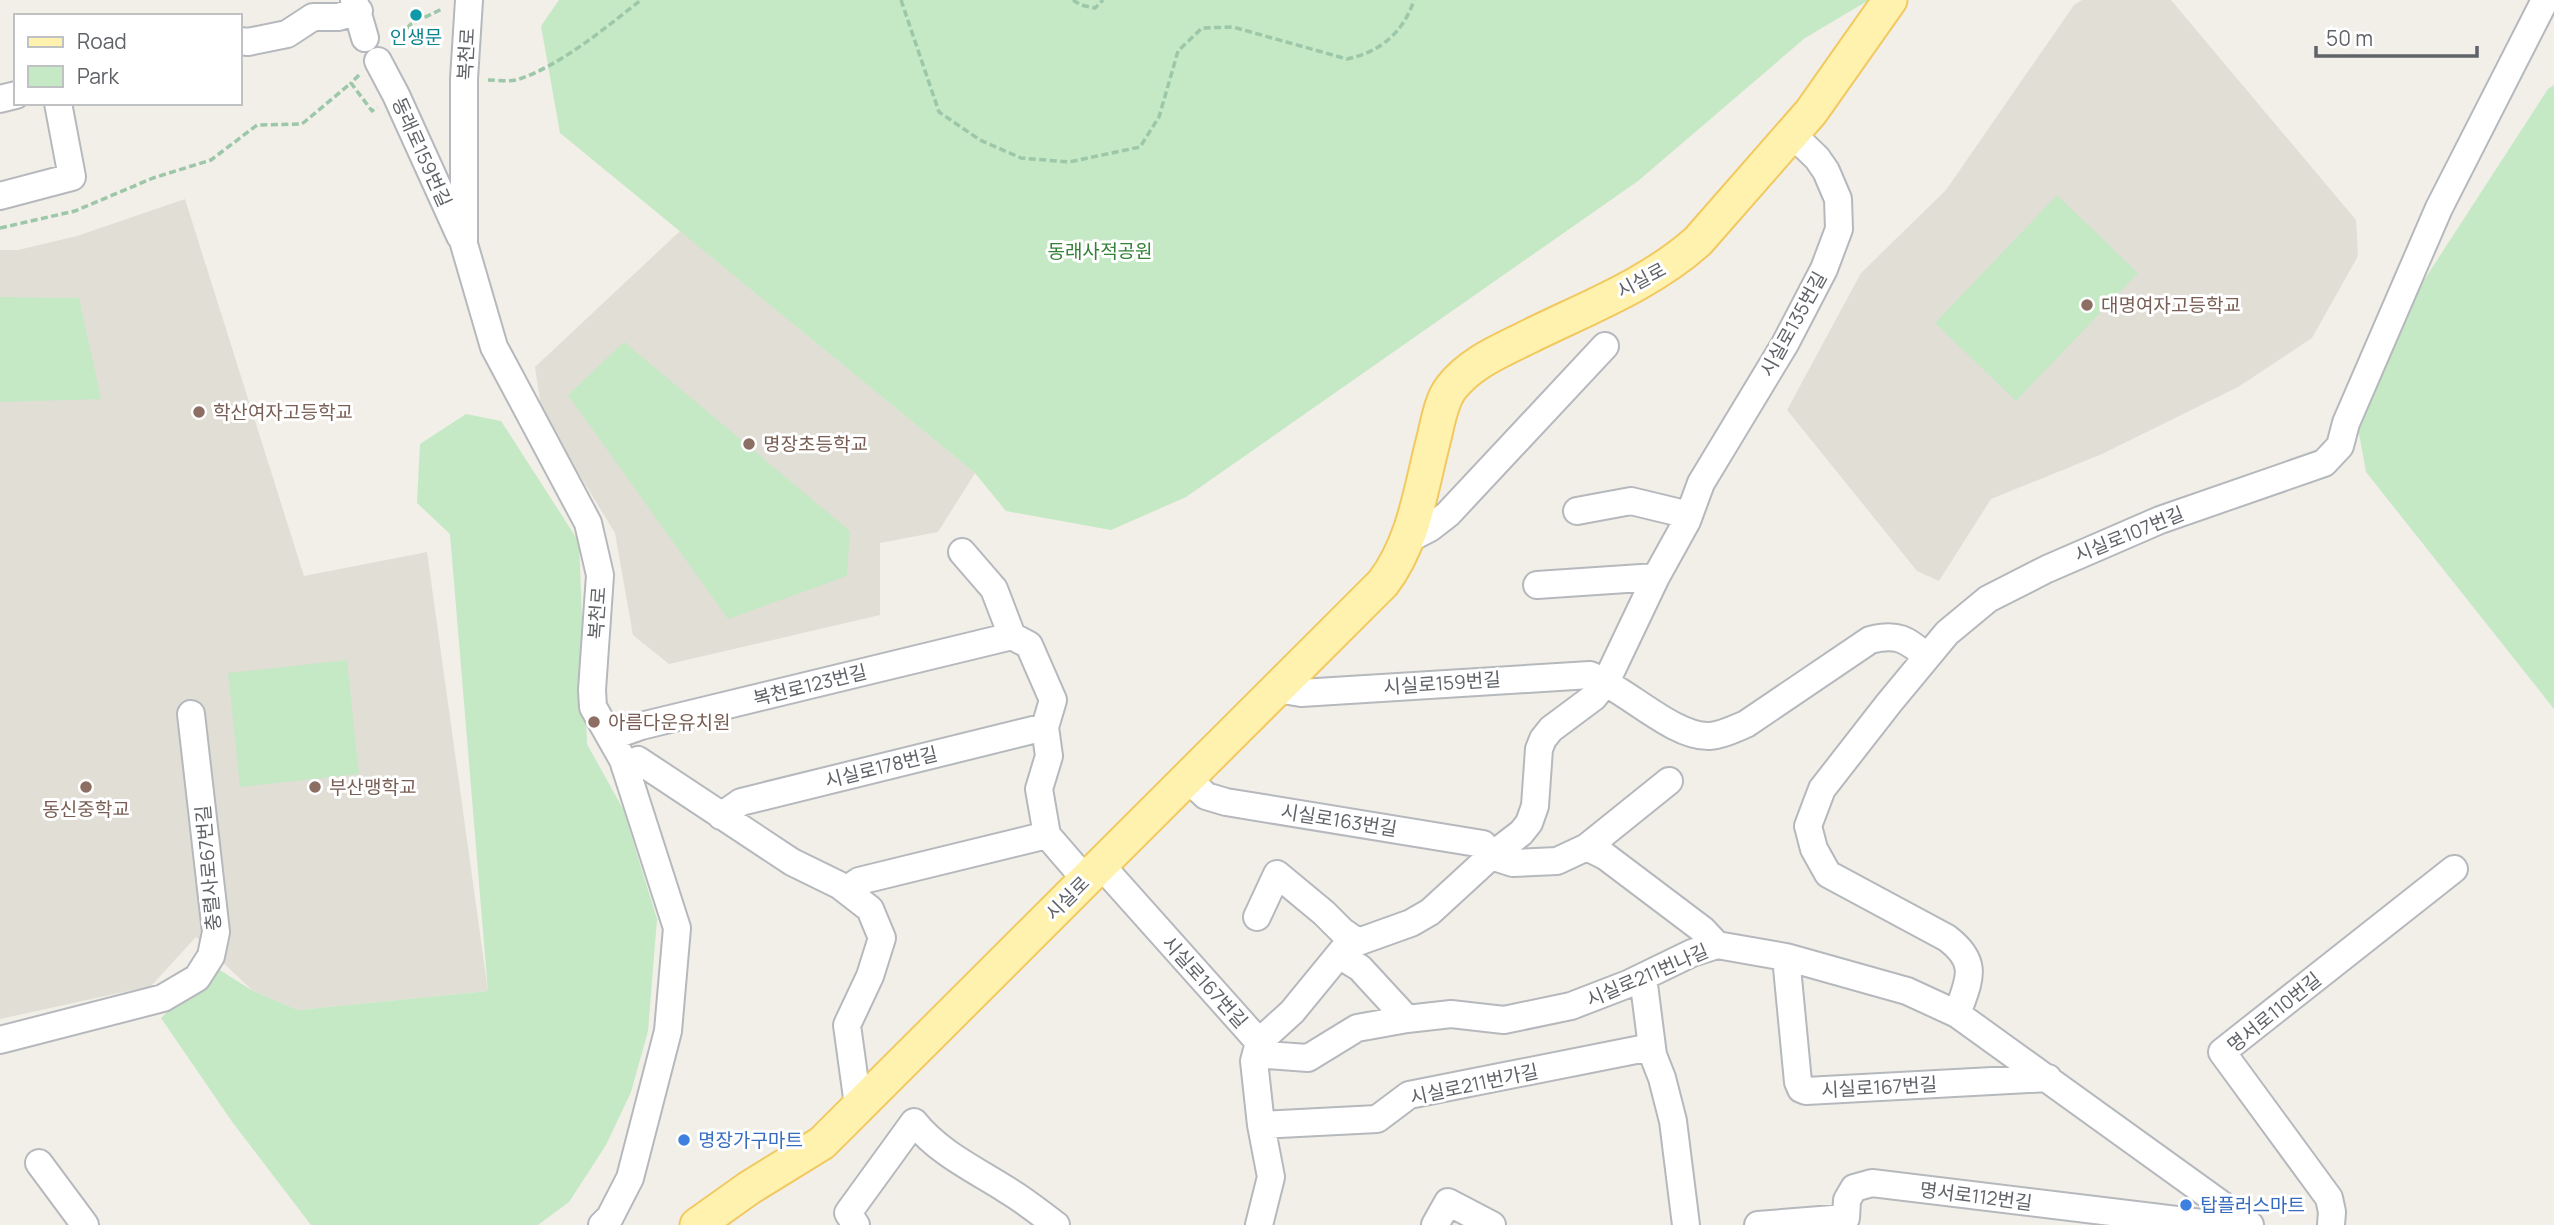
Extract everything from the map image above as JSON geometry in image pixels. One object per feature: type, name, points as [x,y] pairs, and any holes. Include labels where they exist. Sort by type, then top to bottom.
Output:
[{"type":"main road","name":"시실로","points":[[697,1225],[749,1188],[822,1143],[1383,583],[1393,570],[1407,540],[1417,510],[1440,413],[1451,388],[1480,362],[1669,264],[1698,241],[1811,112],[1890,0]]},
{"type":"street","name":"복천로","points":[[470,0],[464,79],[464,244],[494,347],[588,523],[600,575],[593,707],[625,767],[677,928],[665,1045],[630,1178],[610,1217],[602,1225]]},
{"type":"street","name":"시실로107번길","points":[[1957,1014],[1969,982],[1967,958],[1947,938],[1828,874],[1814,849],[1808,827],[1822,789],[1947,633],[1988,599],[2047,569],[2160,520],[2324,463],[2340,446],[2346,423],[2439,208],[2545,0]]},
{"type":"street","points":[[242,41],[287,34],[313,17],[338,17],[356,6],[365,37]]},
{"type":"street","name":"동래로159번길","points":[[378,61],[397,94],[464,244]]},
{"type":"street","points":[[0,196],[72,177],[58,105]]},
{"type":"street","name":"시실로135번길","points":[[1491,856],[1521,833],[1529,823],[1535,806],[1539,749],[1543,739],[1551,729],[1594,697],[1606,682],[1689,515],[1701,483],[1786,344],[1824,269],[1839,229],[1838,199],[1817,158],[1792,134]]},
{"type":"street","points":[[1407,540],[1430,528],[1448,514],[1605,346]]},
{"type":"street","points":[[1577,511],[1631,501],[1689,515]]},
{"type":"street","points":[[846,890],[859,881],[1047,835],[1039,789],[1049,755],[1045,727],[1053,701],[1029,645],[1012,636],[994,589],[962,552]]},
{"type":"street","points":[[1537,586],[1657,577]]},
{"type":"street","name":"복천로123번길","points":[[610,737],[641,726],[1012,636]]},
{"type":"street","points":[[1606,682],[1681,730],[1709,736],[1746,724],[1870,640],[1881,637],[1905,639],[1927,657]]},
{"type":"street","name":"시실로159번길","points":[[1277,689],[1301,692],[1572,675],[1590,676],[1606,682]]},
{"type":"street","name":"충렬사로67번길","points":[[0,1040],[163,998],[197,978],[211,957],[216,932],[191,714]]},
{"type":"street","name":"시실로178번길","points":[[721,816],[741,802],[1045,727]]},
{"type":"street","points":[[625,767],[638,760],[792,862],[846,890],[870,909],[881,938],[870,976],[847,1025],[858,1105]]},
{"type":"street","name":"시실로163번길","points":[[1188,778],[1206,796],[1226,802],[1483,844],[1491,856]]},
{"type":"street","points":[[1349,948],[1411,923],[1430,912],[1491,856],[1513,863],[1557,861],[1587,847],[1669,781]]},
{"type":"street","name":"시실로167번길","points":[[1047,835],[1093,872],[1259,1042],[1292,1012],[1349,948]]},
{"type":"street","points":[[1587,847],[1605,856],[1692,921],[1717,945],[1786,957],[1907,991],[1957,1014],[2250,1225]]},
{"type":"street","name":"명서로110번길","points":[[2331,1225],[2329,1198],[2222,1052],[2454,869]]},
{"type":"street","points":[[1257,917],[1277,874],[1342,931],[1360,968],[1407,1019]]},
{"type":"street","name":"시실로211번나길","points":[[1259,1042],[1267,1055],[1308,1058],[1357,1028],[1451,1014],[1504,1020],[1571,1006],[1643,977],[1692,953],[1717,945]]},
{"type":"street","name":"시실로167번길","points":[[1786,957],[1798,1082],[1805,1091],[2048,1078]]},
{"type":"street","points":[[1643,977],[1651,1047],[1673,1121],[1686,1225]]},
{"type":"street","points":[[1258,1225],[1270,1177],[1254,1061],[1259,1042]]},
{"type":"street","name":"시실로211번가길","points":[[1261,1125],[1377,1119],[1409,1095],[1651,1047]]},
{"type":"street","points":[[856,1225],[848,1213],[914,1122],[927,1138],[963,1165],[1009,1191],[1056,1225]]},
{"type":"street","points":[[40,1163],[85,1225]]},
{"type":"street","name":"명서로112번길","points":[[1758,1225],[1847,1222],[1847,1200],[1854,1188],[1872,1183],[2218,1225]]},
{"type":"street","points":[[1435,1225],[1448,1202],[1492,1225]]},
{"type":"path","points":[[464,79],[513,81],[542,69],[640,0]]},
{"type":"path","points":[[901,0],[939,112],[980,140],[1020,158],[1069,162],[1140,148],[1159,117],[1178,51],[1202,27],[1233,27],[1347,59],[1364,55],[1392,39],[1403,25],[1414,0]]},
{"type":"path","points":[[1073,0],[1095,8],[1104,0]]},
{"type":"path","points":[[0,228],[75,211],[153,178],[211,160],[257,125],[302,124],[351,83]]},
{"type":"shaded area","name":"대명여자고등학교","points":[[2082,0],[2171,0],[2356,220],[2358,256],[2312,338],[2238,387],[2102,454],[1991,499],[1939,581],[1917,571],[1787,410],[1861,273],[1946,190],[2074,5]]},
{"type":"shaded area","points":[[185,199],[304,576],[427,552],[488,991],[298,1010],[253,991],[196,937],[151,986],[0,1019],[0,250],[18,250],[77,236]]},
{"type":"shaded area","name":"명장초등학교","points":[[680,231],[975,473],[938,532],[880,543],[880,615],[669,664],[633,635],[615,533],[542,414],[535,367]]},
{"type":"green space","name":"동래사적공원","points":[[559,0],[1869,0],[1805,38],[1638,181],[1186,497],[1111,530],[1006,511],[975,473],[560,133],[541,26]]},
{"type":"green space","points":[[2554,85],[2554,709],[2366,472],[2358,428],[2397,322],[2548,89]]},
{"type":"green space","points":[[2057,195],[2138,273],[2016,401],[1935,323]]},
{"type":"green space","points":[[0,297],[79,298],[101,399],[0,402]]},
{"type":"green space","points":[[624,342],[850,531],[847,576],[728,619],[568,395]]},
{"type":"green space","points":[[466,414],[501,421],[579,542],[587,744],[623,809],[657,919],[648,1031],[631,1092],[606,1145],[569,1202],[538,1225],[311,1225],[233,1123],[161,1018],[215,967],[253,991],[298,1010],[488,991],[450,534],[417,503],[420,444]]},
{"type":"green space","points":[[347,660],[359,774],[240,787],[228,673]]},
{"type":"place","name":"인생문","points":[[416,15]]},
{"type":"place","name":"대명여자고등학교","points":[[2087,305]]},
{"type":"place","name":"학산여자고등학교","points":[[199,412]]},
{"type":"place","name":"명장초등학교","points":[[749,444]]},
{"type":"place","name":"아름다운유치원","points":[[594,722]]},
{"type":"place","name":"동신중학교","points":[[86,787]]},
{"type":"place","name":"부산맹학교","points":[[315,787]]},
{"type":"place","name":"명장가구마트","points":[[684,1140]]},
{"type":"place","name":"탑플러스마트","points":[[2186,1205]]}]
